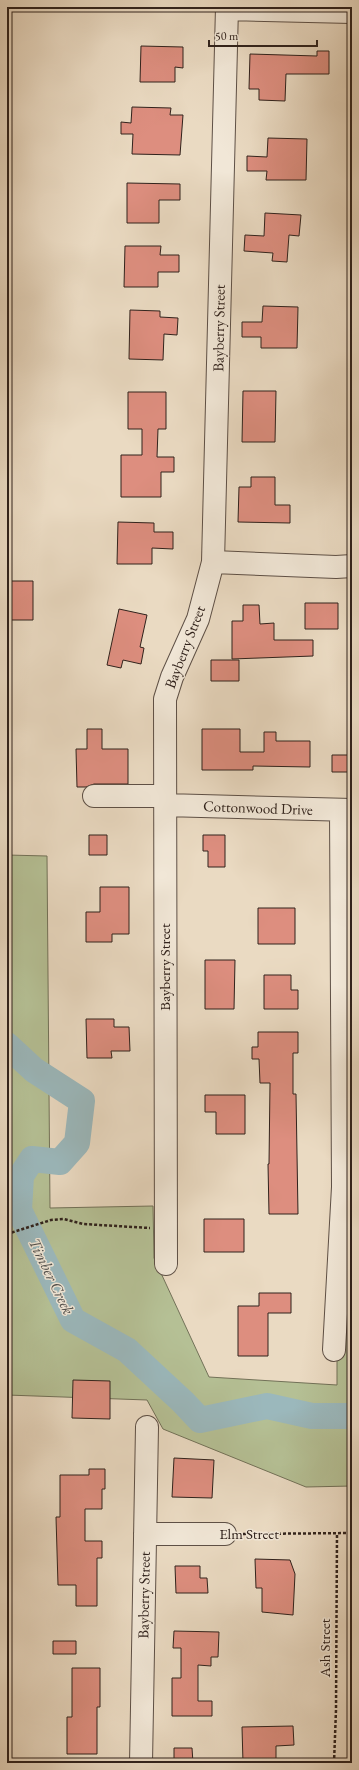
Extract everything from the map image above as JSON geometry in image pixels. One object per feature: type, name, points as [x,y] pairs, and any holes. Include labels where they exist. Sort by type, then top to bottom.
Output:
[{"type":"street","points":[[227,8],[352,12]]},
{"type":"street","name":"Bayberry Street","points":[[166,1264],[165,699],[172,677],[198,619],[213,562],[227,8]]},
{"type":"street","points":[[213,562],[336,567],[352,566]]},
{"type":"street","name":"Cottonwood Drive","points":[[94,796],[347,810]]},
{"type":"street","points":[[334,1350],[348,1190],[347,810]]},
{"type":"street","name":"Bayberry Street","points":[[140,1763],[147,1427]]},
{"type":"street","name":"Elm Street","points":[[145,1534],[224,1534]]},
{"type":"path","points":[[7,1234],[42,1222],[64,1219],[84,1224],[166,1228]]},
{"type":"path","name":"Elm Street","points":[[224,1534],[352,1533]]},
{"type":"path","name":"Ash Street","points":[[334,1763],[336,1702],[337,1534]]},
{"type":"green space","points":[[7,855],[47,856],[50,1208],[153,1206],[154,1258],[209,1377],[337,1385],[337,1297],[352,1297],[352,1486],[306,1487],[163,1429],[147,1400],[7,1395]]},
{"type":"building","points":[[141,46],[183,47],[183,68],[175,67],[175,82],[140,82]]},
{"type":"building","points":[[317,51],[329,51],[329,74],[286,74],[285,101],[259,100],[259,89],[249,89],[250,54],[317,56]]},
{"type":"building","points":[[132,107],[171,108],[170,115],[183,115],[180,155],[132,154],[133,134],[121,134],[121,122],[131,123]]},
{"type":"building","points":[[268,138],[307,139],[306,180],[266,180],[267,171],[247,171],[247,156],[267,157]]},
{"type":"building","points":[[127,183],[180,184],[180,200],[159,200],[159,223],[127,223]]},
{"type":"building","points":[[265,213],[301,215],[299,236],[289,235],[287,262],[272,261],[273,253],[244,251],[245,235],[264,236]]},
{"type":"building","points":[[125,246],[161,246],[160,255],[179,255],[179,272],[158,272],[158,287],[124,287]]},
{"type":"building","points":[[263,306],[298,307],[297,348],[261,348],[261,337],[242,337],[242,322],[262,322]]},
{"type":"building","points":[[130,310],[160,311],[160,317],[178,318],[177,335],[164,334],[163,360],[129,359]]},
{"type":"building","points":[[243,391],[276,391],[275,442],[242,442]]},
{"type":"building","points":[[128,392],[166,392],[166,429],[158,429],[157,457],[174,457],[174,472],[161,472],[161,497],[121,497],[121,455],[142,455],[142,429],[128,429]]},
{"type":"building","points":[[251,477],[275,477],[275,505],[290,505],[290,523],[238,522],[239,487],[251,487]]},
{"type":"building","points":[[118,522],[154,523],[154,532],[173,532],[173,549],[152,548],[152,564],[117,564]]},
{"type":"building","points":[[7,581],[33,581],[33,620],[7,620]]},
{"type":"building","points":[[305,603],[338,603],[338,629],[305,629]]},
{"type":"building","points":[[243,605],[259,605],[260,624],[274,623],[274,640],[313,640],[313,656],[232,659],[232,621],[243,621]]},
{"type":"building","points":[[119,609],[147,615],[140,647],[144,648],[141,664],[123,660],[121,668],[107,665]]},
{"type":"building","points":[[211,660],[239,660],[239,681],[211,681]]},
{"type":"building","points":[[87,729],[102,729],[102,749],[128,749],[128,784],[94,784],[86,787],[77,787],[76,749],[87,749]]},
{"type":"building","points":[[202,729],[240,729],[240,752],[264,752],[264,732],[276,732],[276,741],[310,741],[310,767],[253,766],[253,770],[202,770]]},
{"type":"building","points":[[332,755],[352,755],[352,772],[332,772]]},
{"type":"building","points":[[89,835],[107,835],[107,855],[89,855]]},
{"type":"building","points":[[203,835],[225,835],[225,867],[208,867],[208,851],[203,851]]},
{"type":"building","points":[[100,887],[129,887],[129,934],[112,934],[112,942],[86,942],[86,912],[100,912]]},
{"type":"building","points":[[258,908],[295,908],[295,944],[258,944]]},
{"type":"building","points":[[205,960],[235,960],[234,1009],[205,1009]]},
{"type":"building","points":[[264,975],[291,975],[291,990],[298,990],[298,1009],[264,1009]]},
{"type":"building","points":[[86,1019],[114,1019],[114,1027],[129,1027],[130,1051],[111,1051],[112,1058],[87,1058]]},
{"type":"building","points":[[258,1032],[298,1032],[298,1053],[293,1053],[293,1094],[296,1094],[298,1214],[269,1214],[268,1164],[270,1083],[260,1083],[259,1059],[252,1059],[252,1047],[258,1047]]},
{"type":"building","points":[[205,1095],[245,1095],[245,1134],[216,1134],[216,1112],[205,1112]]},
{"type":"building","points":[[204,1219],[244,1219],[244,1252],[204,1252]]},
{"type":"building","points":[[259,1293],[291,1293],[291,1313],[268,1313],[268,1356],[238,1356],[238,1306],[259,1306]]},
{"type":"building","points":[[73,1380],[110,1381],[110,1419],[72,1418]]},
{"type":"building","points":[[174,1458],[214,1460],[212,1498],[172,1497]]},
{"type":"building","points":[[89,1469],[105,1469],[105,1489],[102,1489],[102,1509],[85,1509],[85,1541],[102,1541],[102,1558],[97,1558],[97,1606],[76,1606],[76,1585],[58,1585],[56,1517],[60,1517],[60,1475],[89,1475]]},
{"type":"building","points":[[255,1559],[290,1560],[295,1574],[293,1615],[262,1612],[262,1588],[256,1588]]},
{"type":"building","points":[[175,1566],[200,1566],[200,1578],[207,1578],[208,1593],[176,1593]]},
{"type":"building","points":[[174,1631],[219,1632],[218,1657],[211,1657],[211,1666],[198,1665],[198,1701],[212,1701],[212,1716],[172,1716],[172,1678],[181,1678],[181,1648],[173,1648]]},
{"type":"building","points":[[53,1641],[76,1641],[76,1654],[53,1654]]},
{"type":"building","points":[[72,1668],[100,1668],[100,1707],[97,1707],[97,1754],[67,1754],[67,1717],[72,1717]]},
{"type":"building","points":[[293,1726],[294,1745],[276,1746],[276,1763],[243,1763],[242,1727]]},
{"type":"building","points":[[174,1748],[192,1748],[193,1763],[174,1763]]},
{"type":"waterway","name":"Timber Creek","points":[[7,1045],[34,1070],[82,1101],[77,1143],[60,1162],[32,1159],[21,1176],[19,1210],[73,1320],[127,1350],[183,1402],[200,1420],[267,1406],[312,1416],[352,1416]]}]
